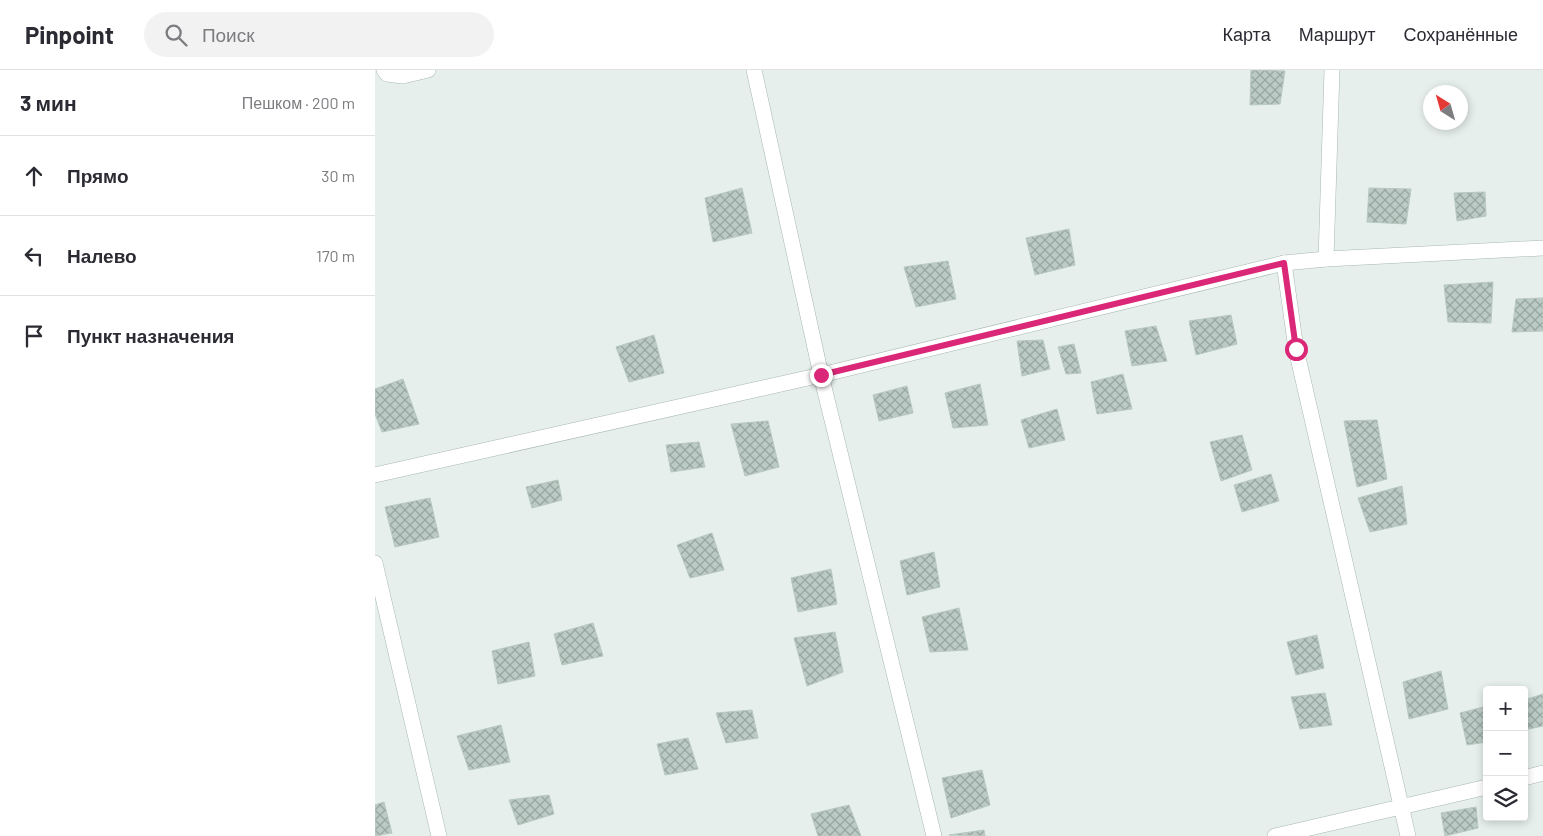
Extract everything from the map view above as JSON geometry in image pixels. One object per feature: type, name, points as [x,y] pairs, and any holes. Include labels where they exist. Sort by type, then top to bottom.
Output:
[{"type":"street","points":[[384,70],[387,74],[403,76],[428,70]]},
{"type":"street","points":[[754,70],[821,375],[934,836]]},
{"type":"street","points":[[1326,259],[1332,70]]},
{"type":"street","points":[[375,475],[821,375],[1284,263],[1326,259],[1543,248]]},
{"type":"street","points":[[1284,263],[1296,349],[1408,836]]},
{"type":"street","points":[[375,563],[439,836]]},
{"type":"street","points":[[1528,777],[1543,773]]},
{"type":"street","points":[[1275,836],[1483,788]]},
{"type":"building","points":[[1251,70],[1285,71],[1280,104],[1250,105]]},
{"type":"building","points":[[742,188],[752,233],[713,242],[705,198]]},
{"type":"building","points":[[1369,188],[1411,189],[1406,224],[1367,222]]},
{"type":"building","points":[[1485,192],[1486,216],[1457,221],[1454,193]]},
{"type":"building","points":[[1069,229],[1075,265],[1035,275],[1026,238]]},
{"type":"building","points":[[948,261],[956,299],[916,307],[904,267]]},
{"type":"building","points":[[1493,282],[1491,323],[1448,322],[1444,285]]},
{"type":"building","points":[[1543,298],[1543,331],[1512,332],[1516,299]]},
{"type":"building","points":[[1231,315],[1237,344],[1196,355],[1189,321]]},
{"type":"building","points":[[1156,326],[1167,361],[1132,366],[1125,331]]},
{"type":"building","points":[[654,335],[664,373],[629,382],[616,347]]},
{"type":"building","points":[[1043,340],[1050,369],[1022,376],[1017,341]]},
{"type":"building","points":[[1074,344],[1081,373],[1066,374],[1058,347]]},
{"type":"building","points":[[1123,374],[1132,409],[1097,414],[1091,382]]},
{"type":"building","points":[[403,379],[419,424],[382,432],[375,414],[375,389]]},
{"type":"building","points":[[980,384],[988,425],[953,428],[945,393]]},
{"type":"building","points":[[907,386],[913,413],[879,421],[873,395]]},
{"type":"building","points":[[1057,409],[1065,440],[1029,448],[1021,420]]},
{"type":"building","points":[[1377,420],[1387,479],[1357,487],[1344,421]]},
{"type":"building","points":[[768,421],[779,467],[745,476],[731,424]]},
{"type":"building","points":[[1242,435],[1252,470],[1221,481],[1210,442]]},
{"type":"building","points":[[699,442],[705,467],[671,472],[666,445]]},
{"type":"building","points":[[1271,474],[1279,501],[1242,512],[1234,485]]},
{"type":"building","points":[[558,480],[562,500],[532,508],[526,487]]},
{"type":"building","points":[[1402,486],[1407,524],[1370,532],[1358,498]]},
{"type":"building","points":[[430,498],[439,537],[395,547],[385,507]]},
{"type":"building","points":[[712,533],[724,570],[690,578],[677,545]]},
{"type":"building","points":[[934,552],[940,587],[907,595],[900,561]]},
{"type":"building","points":[[831,569],[837,604],[798,612],[791,578]]},
{"type":"building","points":[[959,608],[968,650],[930,652],[922,617]]},
{"type":"building","points":[[593,623],[603,656],[562,665],[554,634]]},
{"type":"building","points":[[835,632],[843,672],[807,686],[794,638]]},
{"type":"building","points":[[1317,635],[1324,668],[1296,675],[1287,642]]},
{"type":"building","points":[[529,642],[535,676],[498,684],[492,651]]},
{"type":"building","points":[[1441,671],[1448,709],[1409,719],[1403,682]]},
{"type":"building","points":[[1325,693],[1332,725],[1300,729],[1291,697]]},
{"type":"building","points":[[1543,694],[1543,726],[1528,729],[1528,699]]},
{"type":"building","points":[[1483,707],[1483,743],[1467,745],[1460,713]]},
{"type":"building","points":[[752,710],[758,738],[726,743],[716,713]]},
{"type":"building","points":[[501,725],[510,762],[469,770],[457,736]]},
{"type":"building","points":[[688,738],[698,769],[665,775],[657,744]]},
{"type":"building","points":[[982,770],[990,805],[951,818],[942,778]]},
{"type":"building","points":[[549,795],[554,814],[518,825],[509,800]]},
{"type":"building","points":[[384,802],[392,833],[375,836],[375,805]]},
{"type":"building","points":[[849,805],[861,836],[818,836],[811,814]]},
{"type":"building","points":[[1476,807],[1478,828],[1445,836],[1441,813]]},
{"type":"building","points":[[984,830],[985,836],[949,835]]},
{"type":"route","points":[[821,375],[1284,263],[1296,349]]}]
